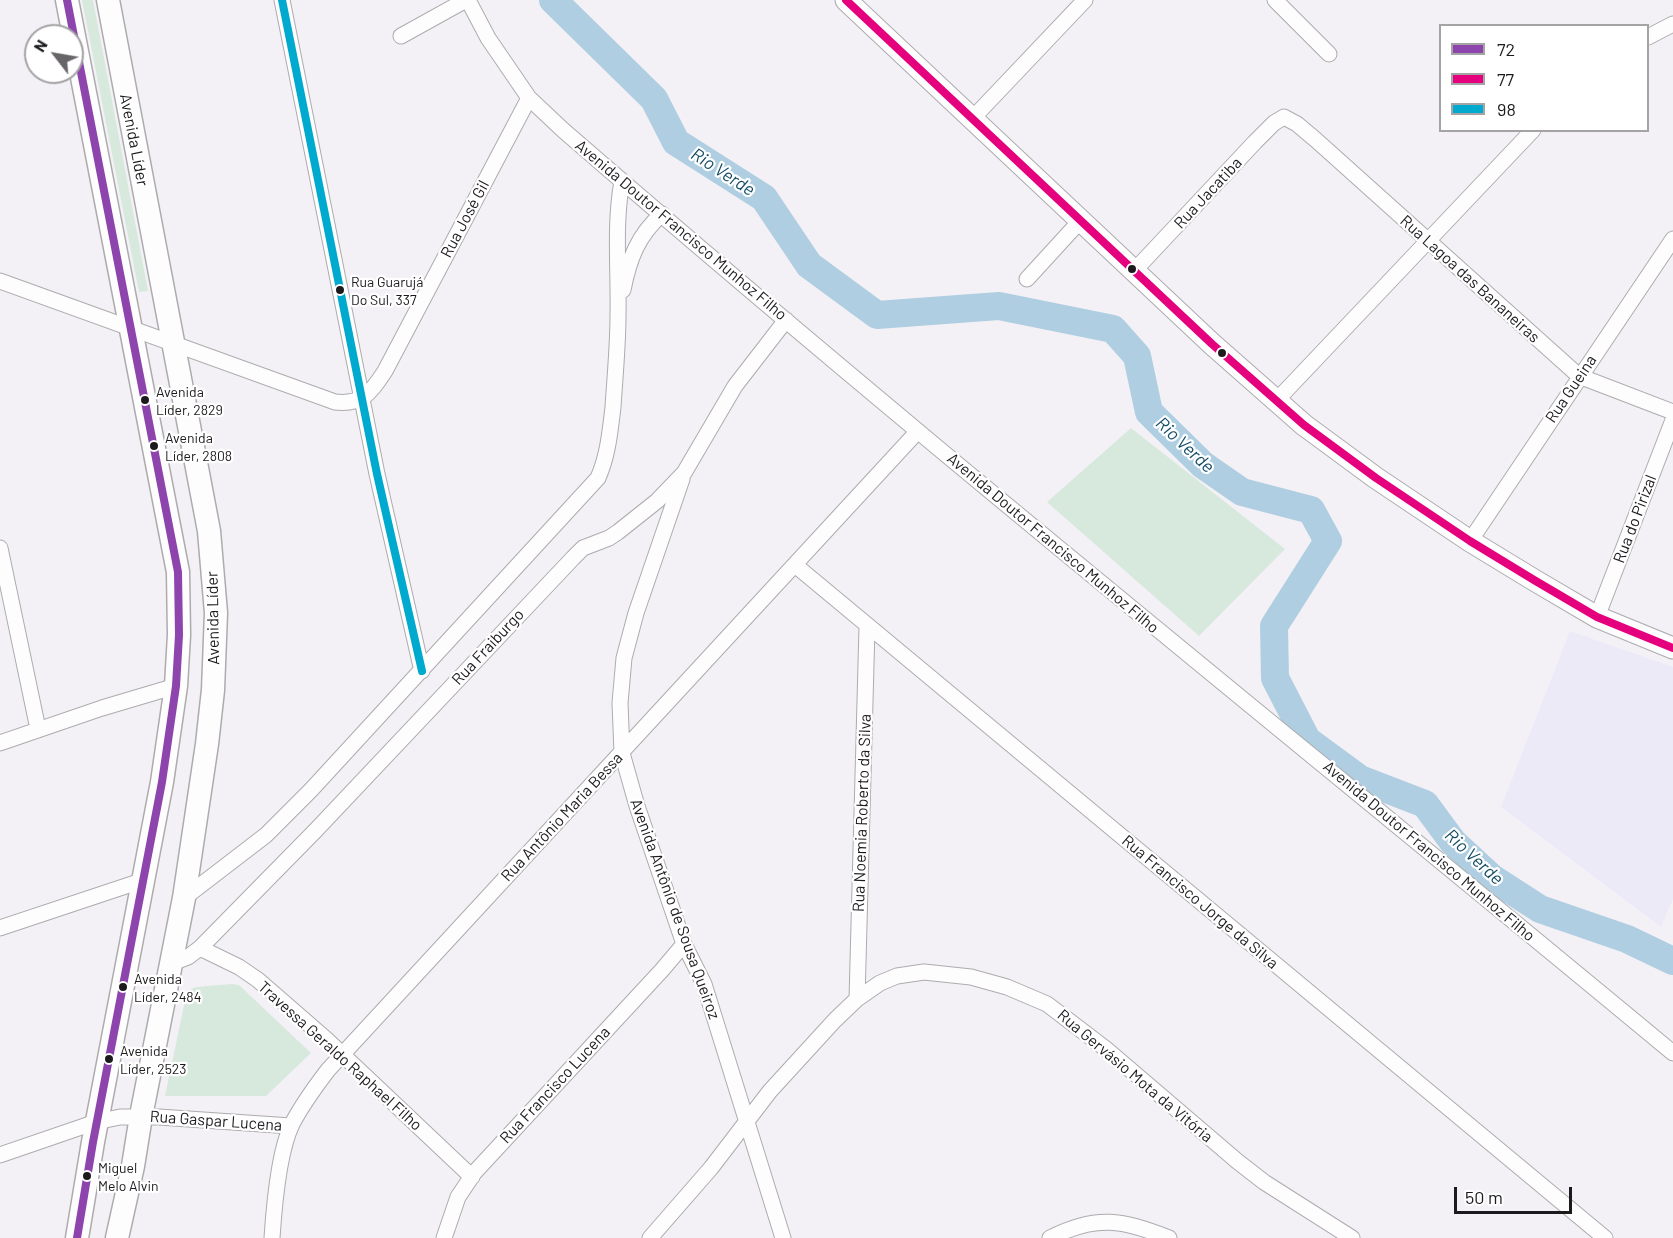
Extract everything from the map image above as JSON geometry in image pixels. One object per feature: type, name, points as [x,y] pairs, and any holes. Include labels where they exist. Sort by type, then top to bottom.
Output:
[{"type":"main road","name":"Avenida Líder","points":[[67,0],[178,572],[179,635],[176,686],[162,782],[96,1122],[77,1238]]},
{"type":"main road","name":"Avenida Líder","points":[[108,0],[209,531],[216,614],[213,690],[207,744],[184,898],[117,1238]]},
{"type":"main road","points":[[846,0],[1134,271],[1276,401],[1335,448],[1470,541],[1597,617],[1673,648]]},
{"type":"street","points":[[282,0],[362,399],[422,671]]},
{"type":"street","points":[[401,36],[467,0]]},
{"type":"street","name":"Avenida Doutor Francisco Munhoz Filho","points":[[467,0],[488,38],[529,98],[622,182],[1047,540],[1404,830],[1673,1053]]},
{"type":"street","points":[[972,119],[1085,0]]},
{"type":"street","points":[[1275,0],[1329,54]]},
{"type":"street","points":[[1649,36],[1673,24]]},
{"type":"street","name":"Rua José Gil","points":[[362,399],[376,385],[385,370],[529,98]]},
{"type":"street","name":"Rua Lagoa das Bananeiras","points":[[1284,117],[1297,124],[1316,140],[1579,376],[1673,412]]},
{"type":"street","name":"Rua Jacatiba","points":[[1134,271],[1255,142],[1274,123],[1284,117]]},
{"type":"street","points":[[1276,401],[1531,132]]},
{"type":"street","name":"Rua Fraiburgo","points":[[184,898],[266,835],[311,790],[598,478],[609,445],[618,313],[618,221],[622,182]]},
{"type":"street","name":"Rua Fraiburgo","points":[[618,313],[631,255],[640,237],[662,214]]},
{"type":"street","points":[[1027,279],[1081,220]]},
{"type":"street","name":"Rua Gueina","points":[[1470,541],[1673,239]]},
{"type":"street","points":[[0,281],[334,402],[348,403],[362,399]]},
{"type":"street","name":"Rua Fraiburgo","points":[[172,963],[188,957],[200,948],[316,830],[583,548],[618,532],[657,501],[684,473],[735,386],[786,320]]},
{"type":"street","name":"Rua do Pirizal","points":[[1597,617],[1673,420]]},
{"type":"street","name":"Rua Antônio Maria Bessa","points":[[272,1238],[275,1203],[291,1126],[306,1100],[328,1070],[918,431]]},
{"type":"street","name":"Avenida Antônio de Sousa Queiroz","points":[[684,473],[636,613],[624,658],[620,703],[622,753],[634,797],[684,944],[704,984],[783,1238]]},
{"type":"street","points":[[0,548],[38,729]]},
{"type":"street","name":"Rua Francisco Jorge da Silva","points":[[795,565],[1605,1238]]},
{"type":"street","name":"Rua Noemia Roberto da Silva","points":[[857,999],[867,627]]},
{"type":"street","points":[[0,743],[102,708],[176,686]]},
{"type":"street","points":[[0,928],[144,880]]},
{"type":"street","name":"Rua Francisco Lucena","points":[[444,1238],[458,1197],[472,1177],[684,944]]},
{"type":"street","name":"Travessa Geraldo Raphael Filho","points":[[200,948],[239,967],[258,980],[342,1054],[472,1177]]},
{"type":"street","name":"Rua Gervásio Mota da Vitória","points":[[650,1238],[711,1168],[798,1059],[857,999],[880,983],[897,976],[924,972],[972,977],[1007,987],[1047,1004],[1083,1030],[1246,1168],[1292,1201],[1352,1238]]},
{"type":"street","name":"Rua Gaspar Lucena","points":[[0,1155],[96,1122],[120,1118],[141,1116],[291,1126]]},
{"type":"street","points":[[1050,1238],[1085,1223],[1102,1221],[1137,1226],[1169,1238]]},
{"type":"shaded area","points":[[1570,631],[1673,667],[1673,899],[1661,927],[1501,807]]},
{"type":"green space","points":[[82,0],[93,0],[148,291],[139,292]]},
{"type":"green space","points":[[1131,428],[1285,549],[1199,636],[1047,502]]},
{"type":"green space","points":[[239,985],[311,1053],[266,1096],[165,1096],[187,991],[196,987]]},
{"type":"waterway","name":"Rio Verde","points":[[553,0],[654,99],[676,142],[764,198],[809,265],[877,315],[999,306],[1113,329],[1137,356],[1149,412],[1203,465],[1242,492],[1311,510],[1328,541],[1274,626],[1275,678],[1307,740],[1360,779],[1425,804],[1453,842],[1492,878],[1540,909],[1627,939],[1673,961]]},
{"type":"transit line","name":"72","points":[[67,0],[178,572],[179,635],[176,686],[162,782],[93,1142],[77,1238]]},
{"type":"transit line","name":"98","points":[[282,0],[377,474],[422,671]]},
{"type":"transit line","name":"77","points":[[846,0],[1212,344],[1304,425],[1376,478],[1470,541],[1534,580],[1597,617],[1673,648]]},
{"type":"place","name":"Rua Guarujá Do Sul, 337","points":[[340,290]]},
{"type":"place","name":"Avenida Líder, 2829","points":[[145,400]]},
{"type":"place","name":"Avenida Líder, 2808","points":[[154,446]]},
{"type":"place","name":"Avenida Líder, 2484","points":[[123,987]]},
{"type":"place","name":"Avenida Líder, 2523","points":[[109,1059]]},
{"type":"place","name":"Miguel Melo Alvin","points":[[87,1176]]}]
